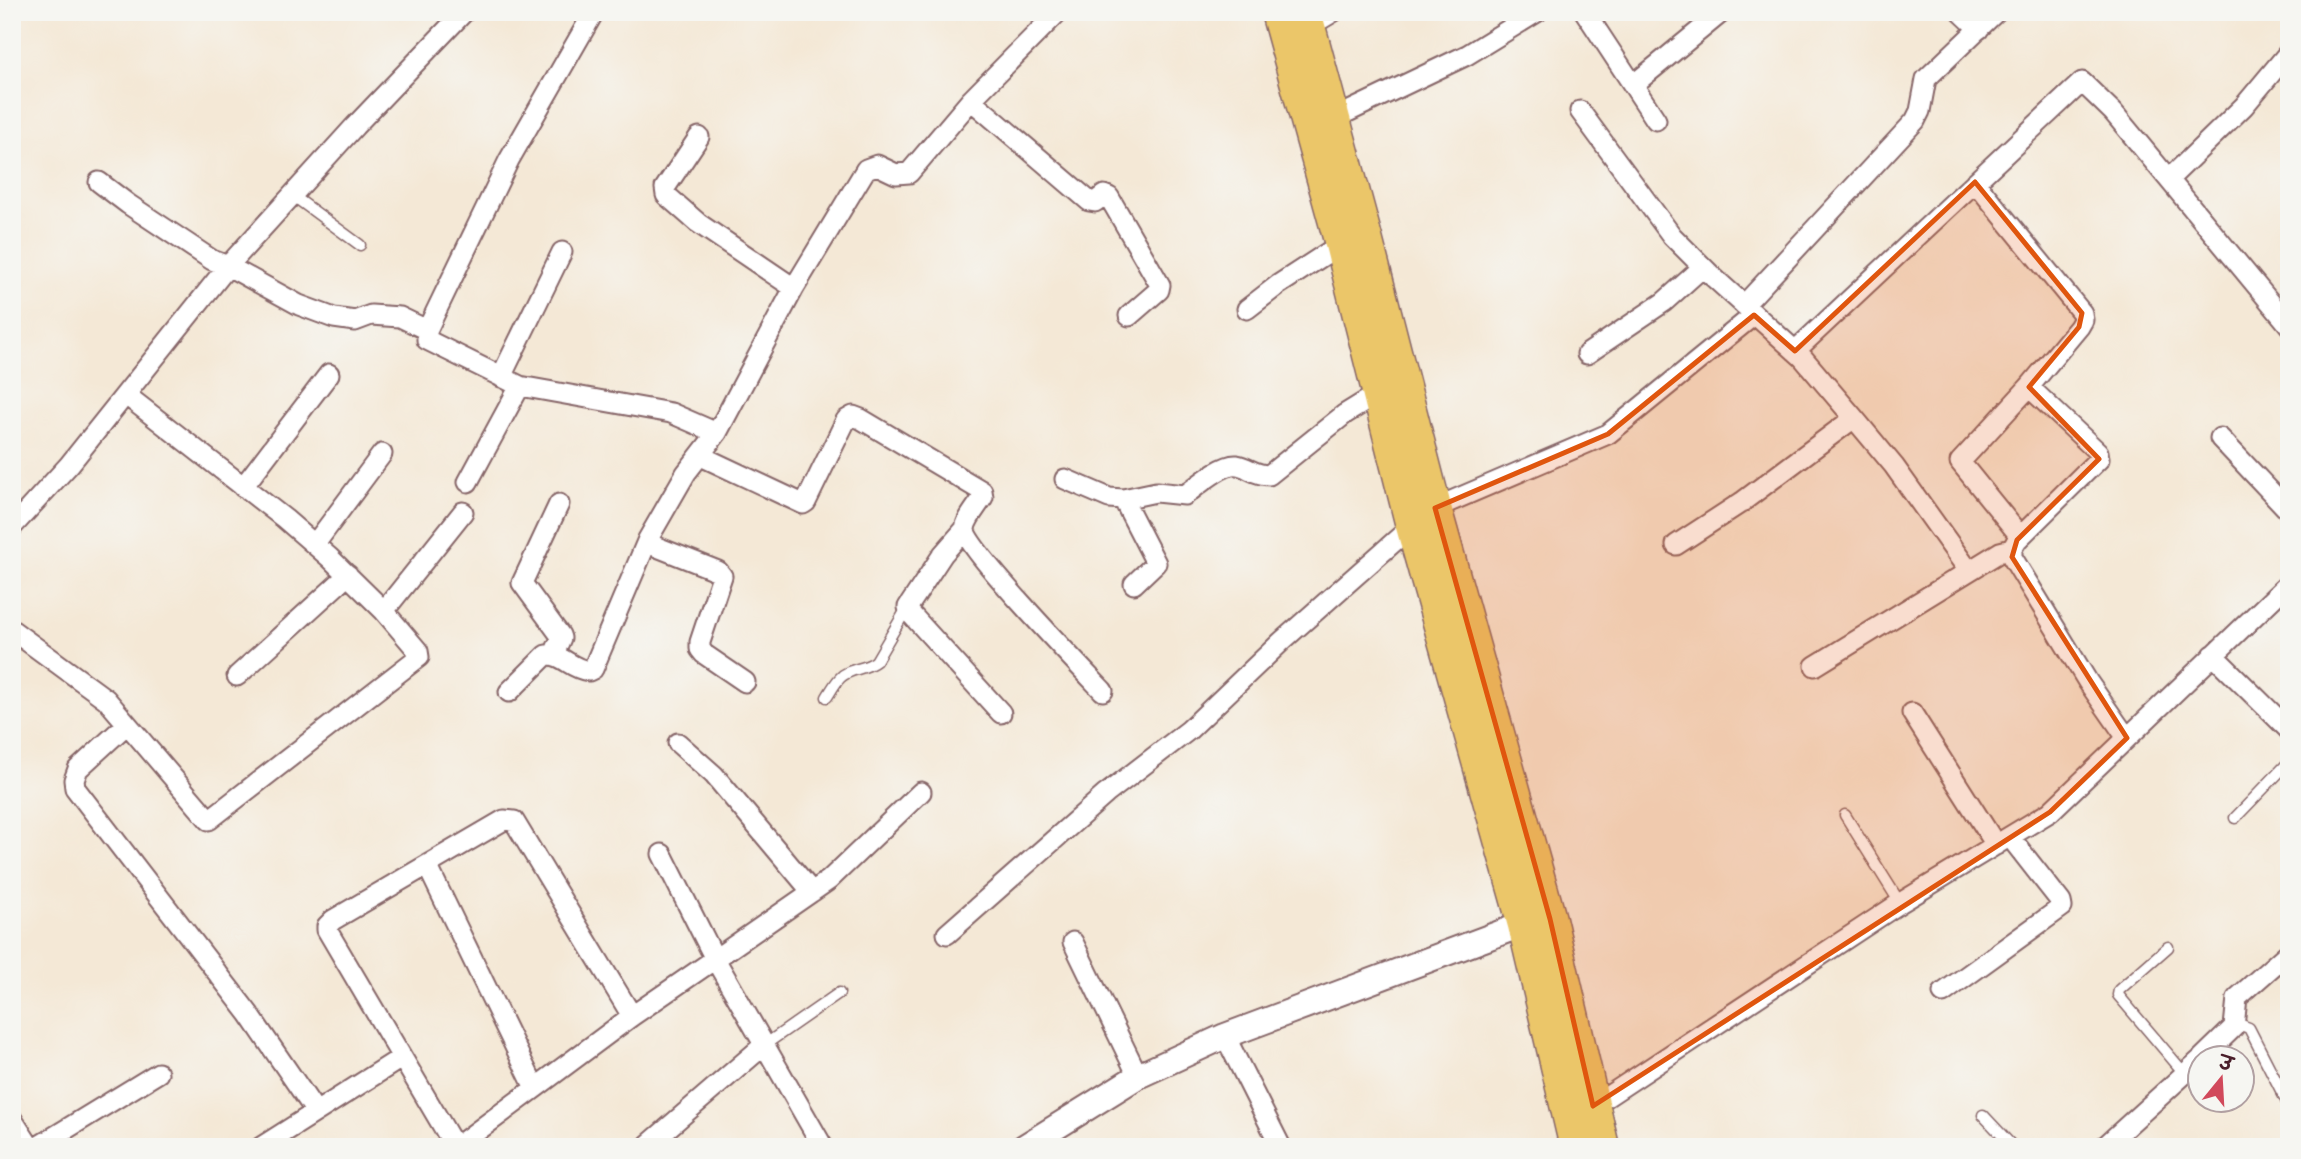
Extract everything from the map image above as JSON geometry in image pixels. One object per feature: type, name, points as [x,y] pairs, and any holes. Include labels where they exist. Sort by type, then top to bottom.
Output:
[{"type":"highway","points":[[1278,12],[1379,393],[1423,517],[1603,1147]]},
{"type":"highway","points":[[1315,17],[1333,119],[1366,238],[1423,517]]},
{"type":"highway","points":[[1536,919],[1576,1147]]},
{"type":"street","points":[[12,527],[69,465],[228,266],[464,12]]},
{"type":"street","points":[[594,12],[509,160],[427,330],[427,340],[520,386],[671,413],[717,433]]},
{"type":"street","points":[[509,692],[546,654],[554,654],[577,670],[593,669],[647,543],[686,473],[717,433],[794,288],[866,169],[877,165],[896,174],[909,173],[971,100],[1058,12]]},
{"type":"street","points":[[1333,119],[1466,54],[1537,12]]},
{"type":"street","points":[[1585,12],[1656,120]]},
{"type":"street","points":[[1633,85],[1722,12]]},
{"type":"street","points":[[1961,12],[1979,29]]},
{"type":"street","points":[[947,934],[1107,794],[1189,730],[1282,641],[1423,517],[1608,433],[1749,310],[1914,121],[1920,111],[1926,79],[1996,12]]},
{"type":"street","points":[[2169,179],[2245,106],[2289,52]]},
{"type":"street","points":[[1795,351],[2082,82],[2113,112],[2289,325]]},
{"type":"street","points":[[971,100],[1089,201],[1095,202],[1106,195],[1109,197],[1160,285],[1159,290],[1129,316]]},
{"type":"street","points":[[1580,111],[1672,236],[1795,351],[1854,418],[1894,466],[1969,571]]},
{"type":"street","points":[[699,138],[665,188],[666,195],[698,222],[794,288]]},
{"type":"street","points":[[99,182],[212,260],[299,305],[334,318],[355,321],[371,315],[400,317],[427,330]]},
{"type":"street","points":[[1975,182],[2082,313],[2083,320],[2029,387],[1960,462],[2016,543]]},
{"type":"street","points":[[1247,309],[1278,285],[1341,244]]},
{"type":"street","points":[[501,377],[562,252]]},
{"type":"street","points":[[1587,354],[1664,302],[1703,267]]},
{"type":"street","points":[[243,486],[328,374]]},
{"type":"street","points":[[468,482],[520,386]]},
{"type":"street","points":[[1815,666],[2016,543],[2096,464],[2099,459],[2098,452],[2029,387]]},
{"type":"street","points":[[1065,479],[1109,498],[1123,499],[1156,492],[1185,495],[1227,466],[1240,465],[1260,475],[1269,475],[1345,414],[1379,393]]},
{"type":"street","points":[[12,629],[106,699],[211,820],[419,657],[418,651],[384,611],[315,544],[126,395]]},
{"type":"street","points":[[701,456],[803,504],[846,420],[853,416],[982,491],[983,497],[964,530],[943,554],[908,607],[910,613],[1001,713]]},
{"type":"street","points":[[1676,545],[1742,502],[1854,418]]},
{"type":"street","points":[[2220,438],[2289,511]]},
{"type":"street","points":[[315,544],[382,454]]},
{"type":"street","points":[[1123,499],[1156,563],[1134,583]]},
{"type":"street","points":[[554,654],[561,635],[522,583],[559,504]]},
{"type":"street","points":[[384,611],[463,512]]},
{"type":"street","points":[[964,530],[985,561],[1103,691]]},
{"type":"street","points":[[647,543],[718,571],[722,576],[699,642],[700,649],[745,682]]},
{"type":"street","points":[[2016,543],[2012,557],[2088,682],[2127,738]]},
{"type":"street","points":[[237,676],[348,575]]},
{"type":"street","points":[[1593,1106],[1900,903],[2050,812],[2289,583]]},
{"type":"street","points":[[2213,655],[2289,730]]},
{"type":"street","points":[[1912,713],[2003,841],[2061,902],[2062,907],[1943,993]]},
{"type":"street","points":[[127,724],[78,769],[74,780],[75,788],[241,1004],[316,1112]]},
{"type":"street","points":[[678,743],[713,775],[812,892]]},
{"type":"street","points":[[632,1016],[513,821],[503,820],[332,920],[327,926],[401,1058],[456,1147],[632,1016],[829,880],[921,792]]},
{"type":"street","points":[[662,854],[715,959],[823,1147]]},
{"type":"street","points":[[427,865],[535,1088]]},
{"type":"street","points":[[1024,1147],[1138,1076],[1225,1036],[1536,919]]},
{"type":"street","points":[[1073,942],[1138,1076]]},
{"type":"street","points":[[2216,1044],[2236,1023],[2237,998],[2289,952]]},
{"type":"street","points":[[1225,1036],[1281,1147]]},
{"type":"street","points":[[648,1145],[763,1046]]},
{"type":"street","points":[[261,1147],[401,1058]]},
{"type":"street","points":[[37,1147],[158,1073]]},
{"type":"street","points":[[2104,1147],[2185,1074]]},
{"type":"street","points":[[12,1119],[30,1147]]},
{"type":"lane","points":[[292,195],[360,245]]},
{"type":"lane","points":[[827,697],[840,677],[848,672],[869,667],[876,661],[908,607]]},
{"type":"lane","points":[[2235,818],[2289,762]]},
{"type":"lane","points":[[1846,815],[1900,903]]},
{"type":"lane","points":[[2168,947],[2119,990],[2119,995],[2185,1074]]},
{"type":"lane","points":[[763,1046],[839,993]]},
{"type":"lane","points":[[2236,1023],[2249,1028],[2289,1106]]},
{"type":"lane","points":[[1983,1115],[2013,1147]]},
{"type":"highlighted area","points":[[1975,182],[2082,313],[2079,327],[2029,387],[2099,459],[2017,540],[2012,557],[2127,738],[2050,812],[1593,1106],[1550,919],[1435,508],[1608,434],[1754,315],[1795,351]]}]
